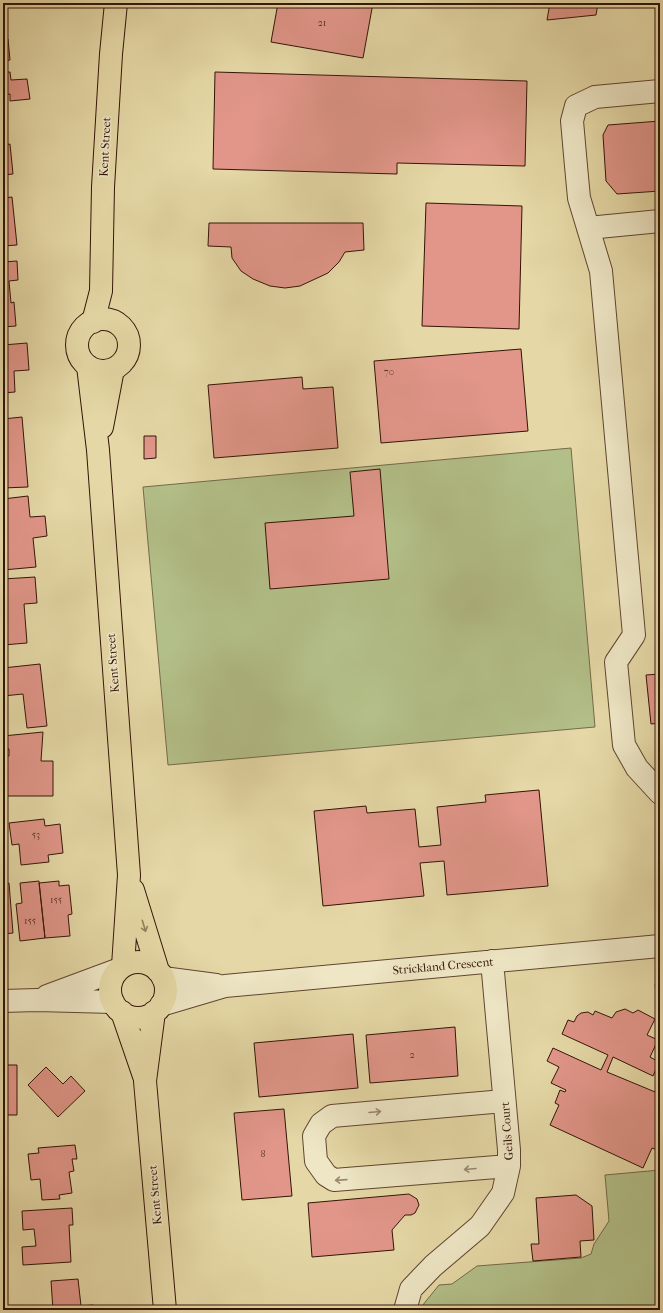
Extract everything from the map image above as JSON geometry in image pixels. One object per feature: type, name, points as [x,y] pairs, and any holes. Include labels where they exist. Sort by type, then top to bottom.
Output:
[{"type":"main road","name":"Kent Street","points":[[93,322],[101,291],[103,187],[111,54],[116,3]]},
{"type":"main road","name":"Kent Street","points":[[101,291],[116,323]]},
{"type":"main road","points":[[103,319],[116,323],[127,335],[129,345],[125,358],[113,369],[103,371],[93,369],[88,366],[79,355],[78,342],[82,330],[93,322],[103,319]]},
{"type":"main road","name":"Kent Street","points":[[88,366],[98,450],[129,875],[120,968]]},
{"type":"main road","name":"Kent Street","points":[[98,450],[113,369]]},
{"type":"main road","name":"Kent Street","points":[[129,875],[160,974]]},
{"type":"main road","points":[[141,962],[150,965],[160,974],[165,987],[164,996],[158,1008],[147,1016],[138,1018],[130,1016],[117,1007],[110,994],[110,986],[113,978],[120,968],[132,963],[141,962]]},
{"type":"main road","name":"Kent Street","points":[[117,1007],[146,1081]]},
{"type":"main road","name":"Kent Street","points":[[158,1008],[146,1081],[165,1310]]},
{"type":"street","points":[[660,92],[595,97],[576,106],[572,121],[579,198],[601,271],[634,635],[616,662],[624,745],[637,768],[660,793]]},
{"type":"street","points":[[588,228],[660,221]]},
{"type":"street","name":"Strickland Crescent","points":[[158,1008],[225,986],[660,946]]},
{"type":"street","name":"Geils Court","points":[[405,1310],[411,1289],[433,1266],[480,1226],[503,1193],[509,1166],[509,1150],[492,961]]},
{"type":"street","points":[[36,1000],[120,968]]},
{"type":"street","name":"Strickland Crescent","points":[[160,974],[225,986]]},
{"type":"street","points":[[3,1001],[36,1000],[117,1007]]},
{"type":"street","points":[[504,1102],[332,1116],[320,1124],[314,1136],[316,1161],[326,1175],[334,1180],[509,1166]]},
{"type":"green space","points":[[571,448],[595,727],[168,765],[143,487]]},
{"type":"green space","points":[[655,984],[660,984],[660,1040]]},
{"type":"green space","points":[[660,1170],[660,1310],[421,1310],[422,1306],[439,1285],[452,1284],[477,1266],[581,1258],[591,1254],[594,1244],[609,1221],[605,1175]]},
{"type":"building","points":[[278,3],[373,3],[363,58],[271,42]]},
{"type":"building","points":[[550,3],[598,3],[596,15],[547,20]]},
{"type":"building","points":[[3,39],[8,39],[10,60],[3,61]]},
{"type":"building","points":[[3,72],[10,72],[11,80],[27,79],[30,99],[10,101],[10,94],[3,95]]},
{"type":"building","points":[[215,72],[527,81],[525,166],[397,163],[397,174],[213,169]]},
{"type":"building","points":[[660,121],[660,191],[617,194],[606,181],[603,135],[608,125]]},
{"type":"building","points":[[3,123],[5,145],[10,144],[13,174],[3,175]]},
{"type":"building","points":[[12,197],[17,245],[3,246],[3,198]]},
{"type":"building","points":[[426,203],[522,206],[519,329],[422,326]]},
{"type":"building","points":[[209,223],[363,223],[364,250],[345,252],[339,262],[328,273],[300,286],[285,288],[270,286],[253,279],[241,271],[232,258],[231,247],[208,246]]},
{"type":"building","points":[[17,261],[18,280],[9,281],[11,303],[14,302],[16,326],[3,327],[3,262]]},
{"type":"building","points":[[27,343],[29,370],[14,371],[15,392],[3,393],[3,345]]},
{"type":"building","points":[[521,349],[528,431],[381,443],[374,361]]},
{"type":"building","points":[[302,377],[303,389],[333,387],[338,448],[214,458],[208,385]]},
{"type":"building","points":[[22,417],[28,487],[3,488],[3,419]]},
{"type":"building","points":[[144,436],[156,436],[156,458],[144,459]]},
{"type":"building","points":[[380,469],[389,579],[270,589],[265,523],[354,516],[350,472]]},
{"type":"building","points":[[28,496],[30,517],[45,516],[47,536],[33,538],[36,567],[3,570],[3,499]]},
{"type":"building","points":[[35,577],[37,603],[24,604],[27,643],[3,645],[3,579]]},
{"type":"building","points":[[40,664],[47,726],[27,728],[23,694],[3,696],[3,668]]},
{"type":"building","points":[[660,674],[660,723],[651,724],[646,675]]},
{"type":"building","points":[[43,732],[41,761],[53,761],[53,796],[3,796],[3,756],[9,756],[9,749],[3,749],[3,736]]},
{"type":"building","points":[[539,790],[548,886],[447,895],[444,861],[420,863],[424,896],[323,906],[314,811],[366,806],[367,813],[415,809],[419,847],[441,845],[437,807],[486,802],[485,795]]},
{"type":"building","points":[[44,819],[45,826],[60,824],[63,853],[48,855],[49,862],[21,865],[19,844],[12,845],[9,823]]},
{"type":"building","points":[[39,881],[45,938],[20,941],[16,904],[22,903],[20,883]]},
{"type":"building","points":[[59,881],[59,886],[69,885],[72,914],[68,915],[70,936],[45,938],[39,883]]},
{"type":"building","points":[[9,883],[13,933],[3,934],[3,884]]},
{"type":"building","points":[[625,1009],[633,1013],[638,1010],[655,1019],[647,1035],[658,1040],[650,1057],[659,1062],[653,1076],[613,1057],[607,1072],[660,1094],[660,1151],[652,1148],[643,1168],[550,1125],[559,1105],[555,1103],[560,1090],[565,1092],[566,1090],[551,1083],[559,1067],[547,1061],[553,1048],[601,1070],[608,1055],[562,1034],[568,1020],[574,1022],[577,1016],[581,1013],[588,1012],[593,1015],[595,1011],[612,1018],[616,1012]]},
{"type":"building","points":[[455,1027],[458,1076],[370,1083],[366,1035]]},
{"type":"building","points":[[353,1034],[358,1088],[259,1097],[254,1043]]},
{"type":"building","points":[[3,1065],[17,1065],[17,1115],[3,1115]]},
{"type":"building","points":[[46,1067],[63,1084],[71,1076],[85,1091],[58,1117],[28,1085]]},
{"type":"building","points":[[284,1109],[292,1196],[242,1200],[234,1113]]},
{"type":"building","points":[[75,1145],[77,1159],[72,1159],[74,1171],[69,1172],[72,1193],[59,1195],[60,1199],[42,1200],[40,1179],[31,1180],[28,1154],[39,1153],[38,1148]]},
{"type":"building","points":[[409,1194],[417,1199],[419,1205],[415,1213],[405,1215],[392,1230],[394,1250],[312,1257],[308,1203]]},
{"type":"building","points":[[576,1195],[592,1206],[594,1240],[580,1241],[581,1257],[533,1261],[531,1244],[539,1244],[536,1198]]},
{"type":"building","points":[[72,1208],[73,1225],[69,1225],[71,1262],[23,1265],[22,1247],[36,1246],[34,1229],[23,1230],[22,1211]]},
{"type":"building","points":[[78,1279],[81,1306],[93,1305],[93,1310],[53,1310],[51,1281]]}]
